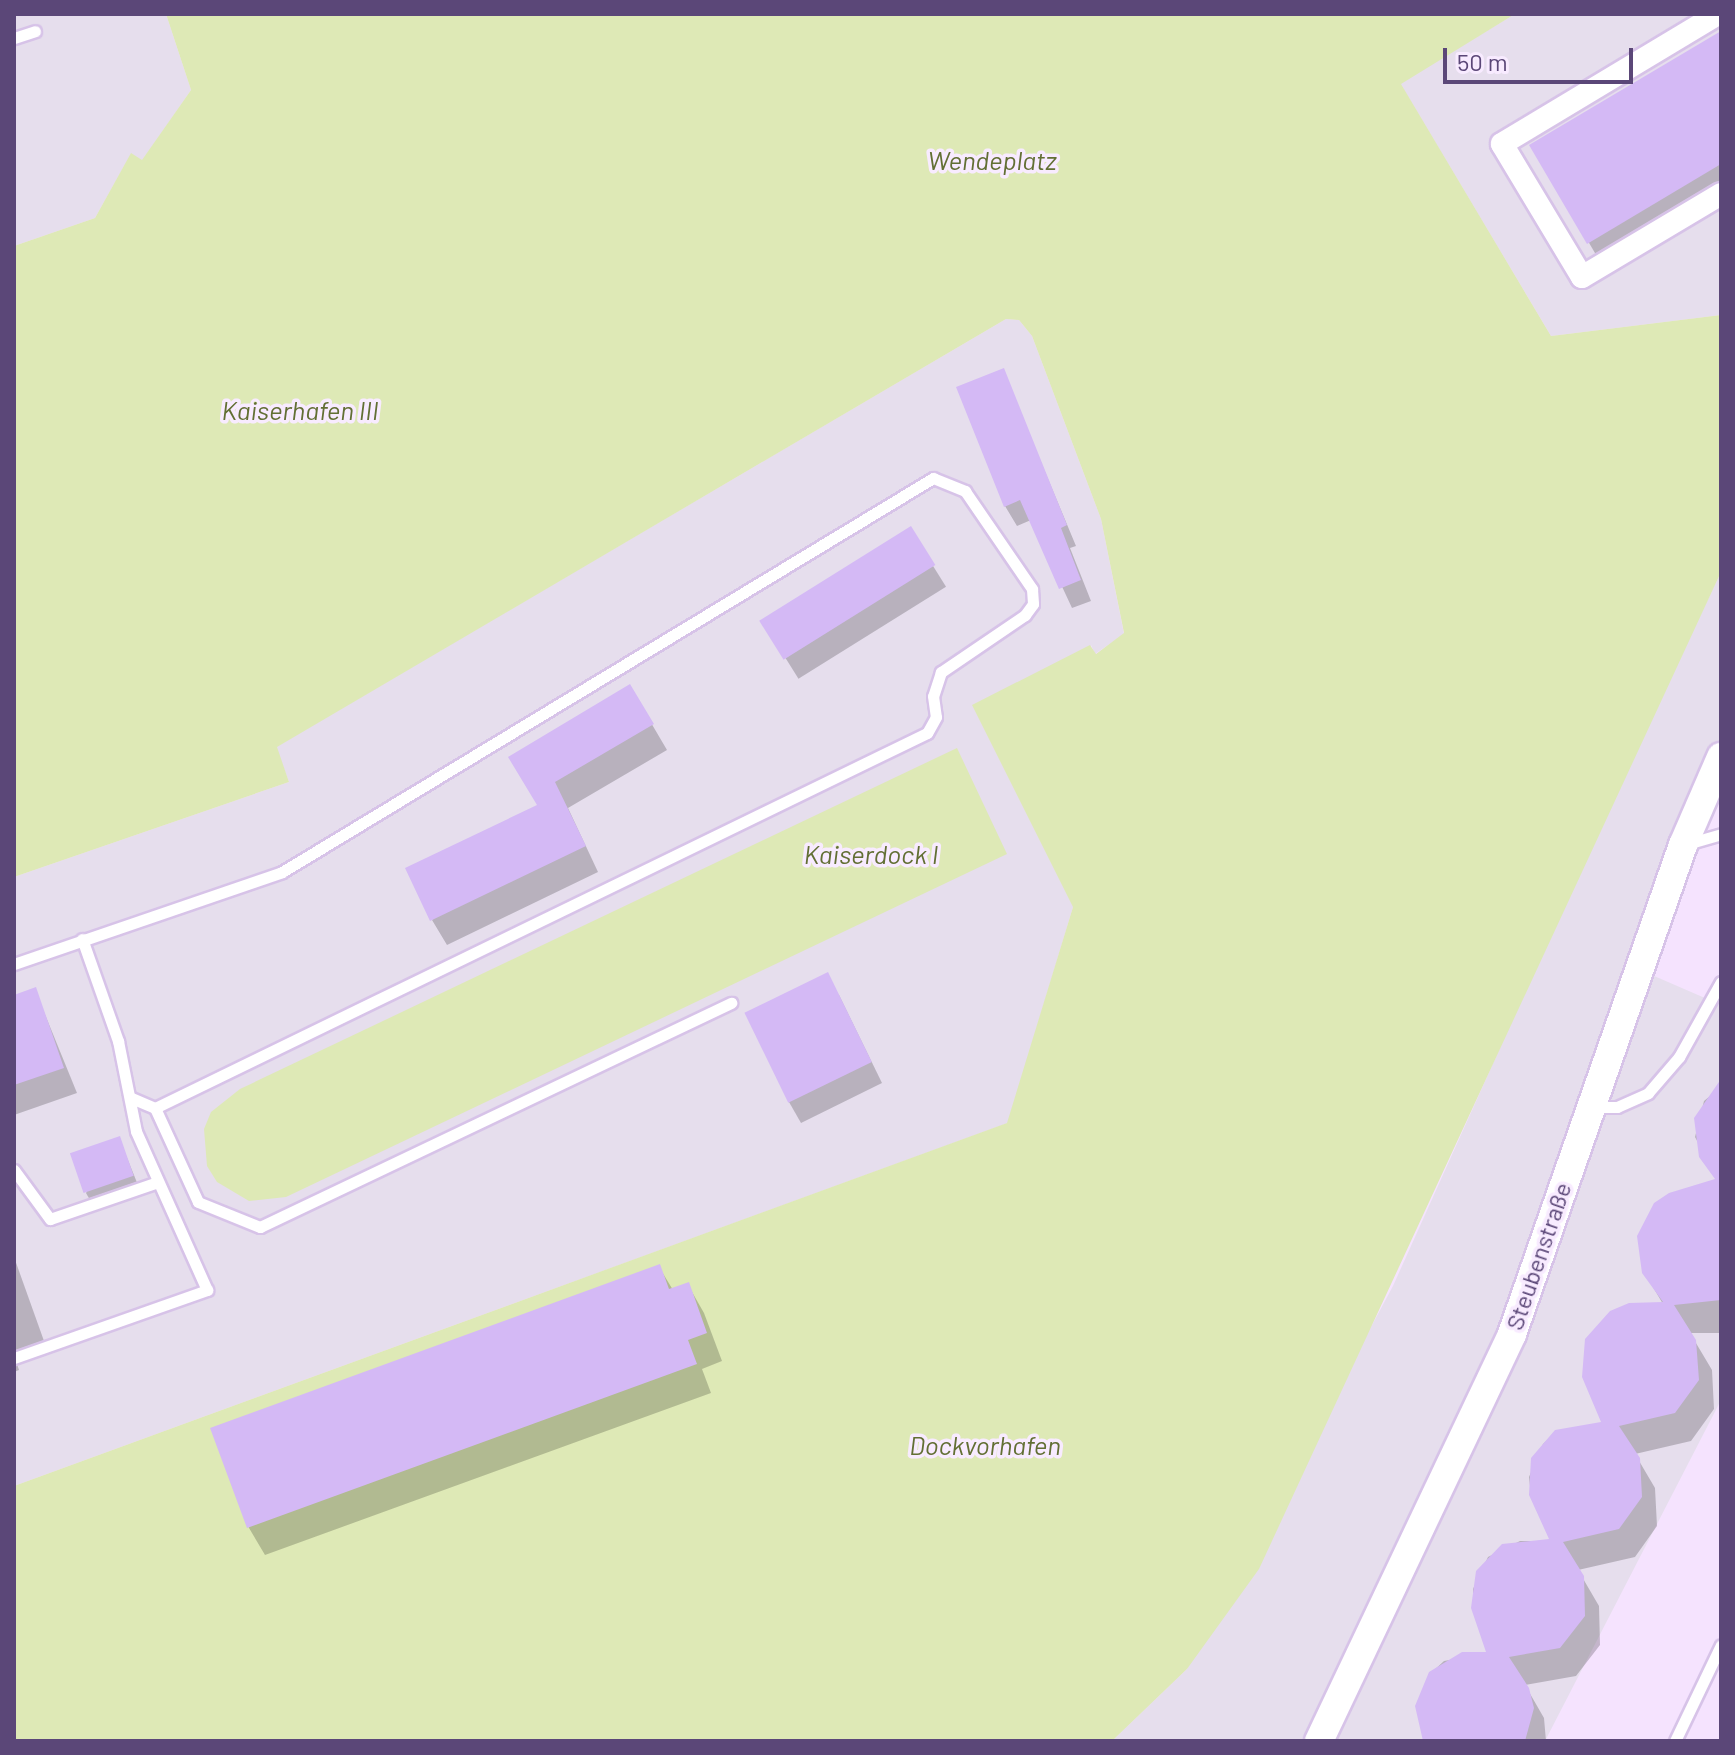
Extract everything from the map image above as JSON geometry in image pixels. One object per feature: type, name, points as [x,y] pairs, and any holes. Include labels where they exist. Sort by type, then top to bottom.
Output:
[{"type":"street","points":[[1718,14],[1502,144],[1582,277],[1721,194]]},
{"type":"street","name":"Steubenstraße","points":[[1319,1741],[1512,1334],[1683,845],[1721,757]]},
{"type":"lane","points":[[14,38],[35,31]]},
{"type":"lane","points":[[14,964],[282,872],[933,478],[965,491],[1032,589],[1033,604],[1025,615],[941,672],[933,696],[936,717],[927,733],[155,1108]]},
{"type":"lane","points":[[1683,845],[1721,834]]},
{"type":"lane","points":[[14,1358],[207,1290],[136,1131],[131,1098],[82,939]]},
{"type":"lane","points":[[1590,1107],[1617,1107],[1648,1093],[1679,1057],[1721,982]]},
{"type":"lane","points":[[131,1098],[155,1108],[198,1202],[260,1227],[731,1003]]},
{"type":"lane","points":[[14,1170],[50,1219],[158,1182]]},
{"type":"lane","points":[[1675,1741],[1721,1645]]},
{"type":"shaded area","points":[[14,14],[166,14],[191,90],[142,161],[131,154],[95,218],[14,246]]},
{"type":"shaded area","points":[[1515,14],[1721,14],[1721,315],[1551,336],[1400,83]]},
{"type":"shaded area","points":[[1006,319],[1019,320],[1032,336],[1101,519],[1124,634],[1095,654],[1091,645],[1073,907],[1008,1123],[14,1486],[14,877],[289,782],[276,747]]},
{"type":"shaded area","points":[[1721,572],[1721,773],[1645,972],[1721,1005],[1721,1400],[1545,1741],[1112,1741],[1187,1669],[1393,1286],[1593,841]]},
{"type":"water","name":"Dockvorhafen","points":[[166,14],[1515,14],[1401,84],[1551,336],[1721,315],[1721,572],[1259,1569],[1187,1669],[1112,1741],[14,1741],[14,1486],[1007,1123],[1073,907],[972,705],[1090,645],[1096,654],[1124,633],[1101,519],[1032,336],[1019,320],[1006,319],[277,747],[289,782],[14,877],[14,246],[95,218],[131,153],[142,160],[191,90]]},
{"type":"water","name":"Kaiserdock I","points":[[957,748],[1007,854],[286,1197],[249,1201],[217,1182],[207,1166],[204,1129],[211,1112],[240,1089]]},
{"type":"building","points":[[1721,31],[1721,164],[1587,244],[1529,145]]},
{"type":"building","points":[[1004,368],[1067,525],[1061,528],[1081,580],[1059,589],[1020,500],[1004,507],[956,387]]},
{"type":"building","points":[[911,526],[935,565],[784,660],[759,621]]},
{"type":"building","points":[[630,684],[654,724],[555,782],[586,846],[430,921],[405,868],[537,805],[508,757]]},
{"type":"building","points":[[828,972],[872,1062],[788,1103],[744,1013]]},
{"type":"building","points":[[36,987],[64,1068],[14,1085],[14,995]]},
{"type":"building","points":[[1721,1079],[1721,1300],[1674,1305],[1696,1340],[1699,1380],[1675,1413],[1619,1426],[1640,1458],[1642,1497],[1619,1529],[1563,1542],[1584,1576],[1585,1616],[1560,1648],[1509,1657],[1529,1688],[1534,1708],[1525,1741],[1423,1741],[1415,1706],[1429,1672],[1462,1652],[1486,1652],[1471,1608],[1476,1571],[1502,1544],[1549,1539],[1529,1495],[1531,1458],[1555,1430],[1601,1422],[1582,1377],[1585,1339],[1610,1311],[1629,1303],[1663,1302],[1642,1273],[1637,1236],[1654,1203],[1669,1193],[1715,1179],[1699,1157],[1694,1118]]},
{"type":"building","points":[[120,1136],[134,1176],[84,1193],[70,1153]]},
{"type":"building","points":[[660,1264],[669,1289],[689,1282],[707,1333],[688,1340],[697,1364],[247,1528],[210,1428]]},
{"type":"water label","name":"Wendeplatz","points":[[992,160]]},
{"type":"water label","name":"Kaiserhafen III","points":[[300,410]]}]
